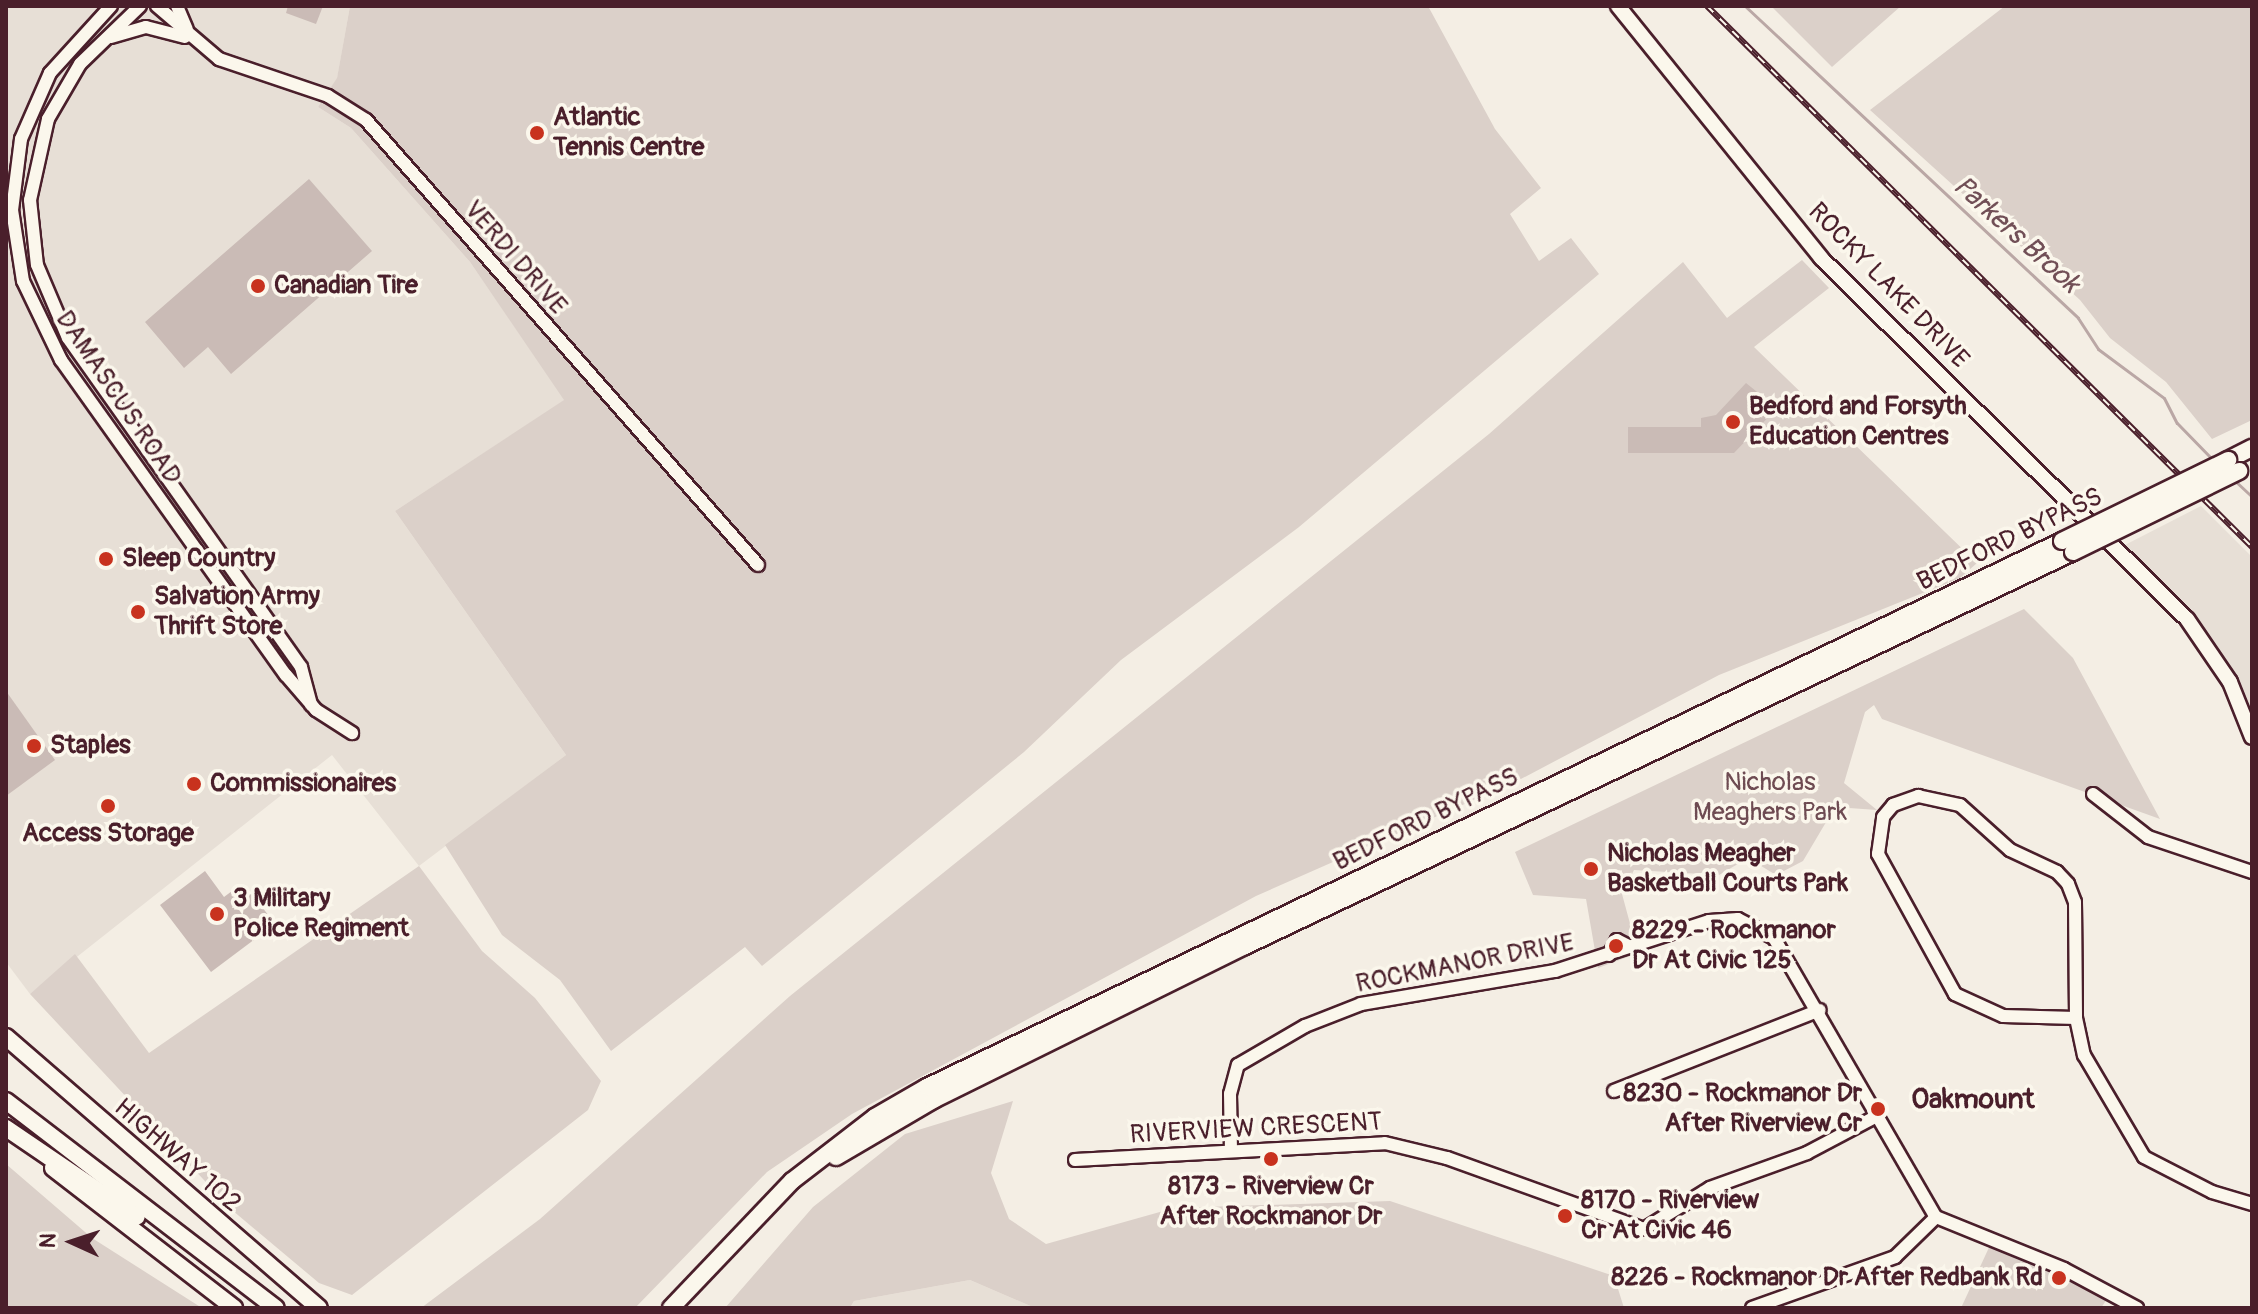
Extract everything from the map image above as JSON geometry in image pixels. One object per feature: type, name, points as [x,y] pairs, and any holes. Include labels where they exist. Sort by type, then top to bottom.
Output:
[{"type":"highway","name":"BEDFORD BYPASS","points":[[671,1308],[792,1181],[875,1117],[927,1087],[2240,465],[2252,448]]},
{"type":"highway","name":"BEDFORD BYPASS","points":[[686,1308],[796,1190],[877,1130],[1245,946],[2068,547]]},
{"type":"highway","name":"HIGHWAY 102","points":[[6,1037],[319,1308]]},
{"type":"highway","points":[[6,1101],[276,1308]]},
{"type":"highway","points":[[6,1128],[234,1308]]},
{"type":"highway","points":[[6,1128],[261,1308]]},
{"type":"main road","name":"ROCKY LAKE DRIVE","points":[[1618,6],[1821,258],[2187,619],[2230,682],[2252,737]]},
{"type":"street","name":"DAMASCUS ROAD","points":[[111,6],[55,66],[21,139],[12,210],[23,281],[65,367],[311,705],[352,733]]},
{"type":"street","name":"DAMASCUS ROAD","points":[[140,6],[88,55],[55,104],[34,167],[31,233],[45,294],[86,365],[307,676],[311,705]]},
{"type":"street","name":"VERDI DRIVE","points":[[157,6],[196,42],[236,67],[343,103],[366,120],[758,565]]},
{"type":"street","points":[[177,6],[196,42]]},
{"type":"street","name":"DAMASCUS ROAD","points":[[88,55],[138,28],[196,42]]},
{"type":"street","points":[[2093,794],[2148,837],[2252,872]]},
{"type":"street","points":[[2076,1018],[2003,1016],[1955,994],[1878,854],[1883,817],[1893,805],[1918,796],[1960,805],[2010,850],[2057,872],[2068,884],[2075,902],[2076,1018],[2084,1055],[2144,1157],[2212,1192],[2252,1204]]},
{"type":"street","name":"ROCKMANOR DRIVE","points":[[1231,1151],[1232,1078],[1253,1051],[1361,1004],[1555,971],[1709,921],[1738,919],[1774,938],[1820,1010],[1936,1217]]},
{"type":"street","points":[[1614,1091],[1820,1010]]},
{"type":"street","name":"RIVERVIEW CRESCENT","points":[[1075,1160],[1343,1143],[1410,1146],[1644,1229],[1710,1188],[1807,1153],[1877,1116]]},
{"type":"street","points":[[1752,1308],[1895,1257],[1936,1217],[2064,1269],[2137,1308]]},
{"type":"shaded area","points":[[6,6],[350,6],[337,79],[318,107],[351,128],[470,262],[565,400],[395,511],[566,755],[419,866],[332,755],[30,994],[6,962]]},
{"type":"shaded area","points":[[2201,506],[2252,557],[2252,737],[2230,682],[2121,547]]},
{"type":"shaded area","points":[[970,1280],[1035,1308],[850,1308],[854,1301]]},
{"type":"green space","points":[[350,6],[1428,6],[1495,129],[1541,188],[1510,214],[1539,261],[1571,238],[1599,274],[1299,527],[1121,660],[1024,752],[762,966],[745,947],[611,1051],[560,980],[502,935],[445,845],[566,755],[395,511],[564,400],[470,262],[351,128],[318,107],[337,78]]},
{"type":"green space","points":[[1771,6],[1901,6],[1832,67]]},
{"type":"green space","points":[[2005,6],[2252,6],[2252,420],[2212,439],[2166,382],[2110,338],[2080,300],[1870,110]]},
{"type":"green space","points":[[1802,260],[1829,288],[1754,347],[1977,563],[1960,578],[1719,675],[1519,780],[1256,896],[852,1114],[767,1172],[635,1308],[421,1308],[540,1219],[790,996],[1489,434],[1683,262],[1727,318]]},
{"type":"green space","name":"Nicholas Meaghers Park","points":[[2024,609],[2073,658],[2160,819],[1882,719],[1874,705],[1865,712],[1844,783],[1877,810],[1835,807],[1803,861],[1776,875],[1748,858],[1719,875],[1634,870],[1622,894],[1638,953],[1598,968],[1586,899],[1533,895],[1515,852]]},
{"type":"green space","points":[[419,866],[482,951],[535,998],[601,1081],[588,1110],[352,1295],[319,1283],[232,1210],[30,994],[75,954],[149,1053]]},
{"type":"green space","points":[[1013,1101],[991,1173],[1009,1219],[1046,1244],[1174,1208],[1390,1201],[1614,1276],[1624,1308],[1035,1308],[970,1280],[854,1301],[850,1308],[725,1308],[813,1207],[905,1134]]},
{"type":"green space","points":[[6,1164],[92,1238],[202,1308],[6,1308]]},
{"type":"green space","points":[[1992,1241],[2109,1296],[2101,1308],[1961,1308]]},
{"type":"building","points":[[288,6],[323,6],[316,24],[286,13]]},
{"type":"building","name":"Canadian Tire","points":[[309,179],[372,251],[231,374],[208,347],[184,368],[145,322]]},
{"type":"building","name":"Bedford and Forsyth Education Centres","points":[[1746,383],[1777,408],[1734,453],[1628,453],[1628,427],[1701,427],[1701,418],[1716,415]]},
{"type":"building","points":[[6,691],[55,760],[6,796]]},
{"type":"building","name":"3 Military Police Regiment","points":[[205,871],[224,897],[232,891],[238,899],[249,890],[275,924],[211,972],[160,905]]},
{"type":"waterway","name":"Parkers Brook","points":[[1745,6],[2078,318],[2098,349],[2164,398],[2177,423],[2213,460]]},
{"type":"waterway","name":"Parkers Brook","points":[[2233,479],[2252,497]]},
{"type":"railway","points":[[1707,6],[2252,547]]},
{"type":"place","name":"Atlantic Tennis Centre","points":[[537,133]]},
{"type":"place","name":"Canadian Tire","points":[[258,286]]},
{"type":"place","name":"Bedford and Forsyth Education Centres","points":[[1733,422]]},
{"type":"place","name":"Sleep Country","points":[[106,559]]},
{"type":"place","name":"Salvation Army Thrift Store","points":[[138,612]]},
{"type":"place","name":"Staples","points":[[34,746]]},
{"type":"place","name":"Commissionaires","points":[[194,784]]},
{"type":"place","name":"Access Storage","points":[[108,806]]},
{"type":"place","name":"Nicholas Meagher Basketball Courts Park","points":[[1591,869]]},
{"type":"place","name":"3 Military Police Regiment","points":[[217,914]]},
{"type":"place","name":"8229 - Rockmanor Dr At Civic 125","points":[[1616,946]]},
{"type":"place","name":"8230 - Rockmanor Dr After Riverview Cr","points":[[1878,1109]]},
{"type":"place","name":"8173 - Riverview Cr After Rockmanor Dr","points":[[1271,1159]]},
{"type":"place","name":"8170 - Riverview Cr At Civic 46","points":[[1565,1216]]},
{"type":"place","name":"8226 - Rockmanor Dr After Redbank Rd","points":[[2059,1278]]},
{"type":"district","name":"Oakmount","points":[[1973,1100]]}]
